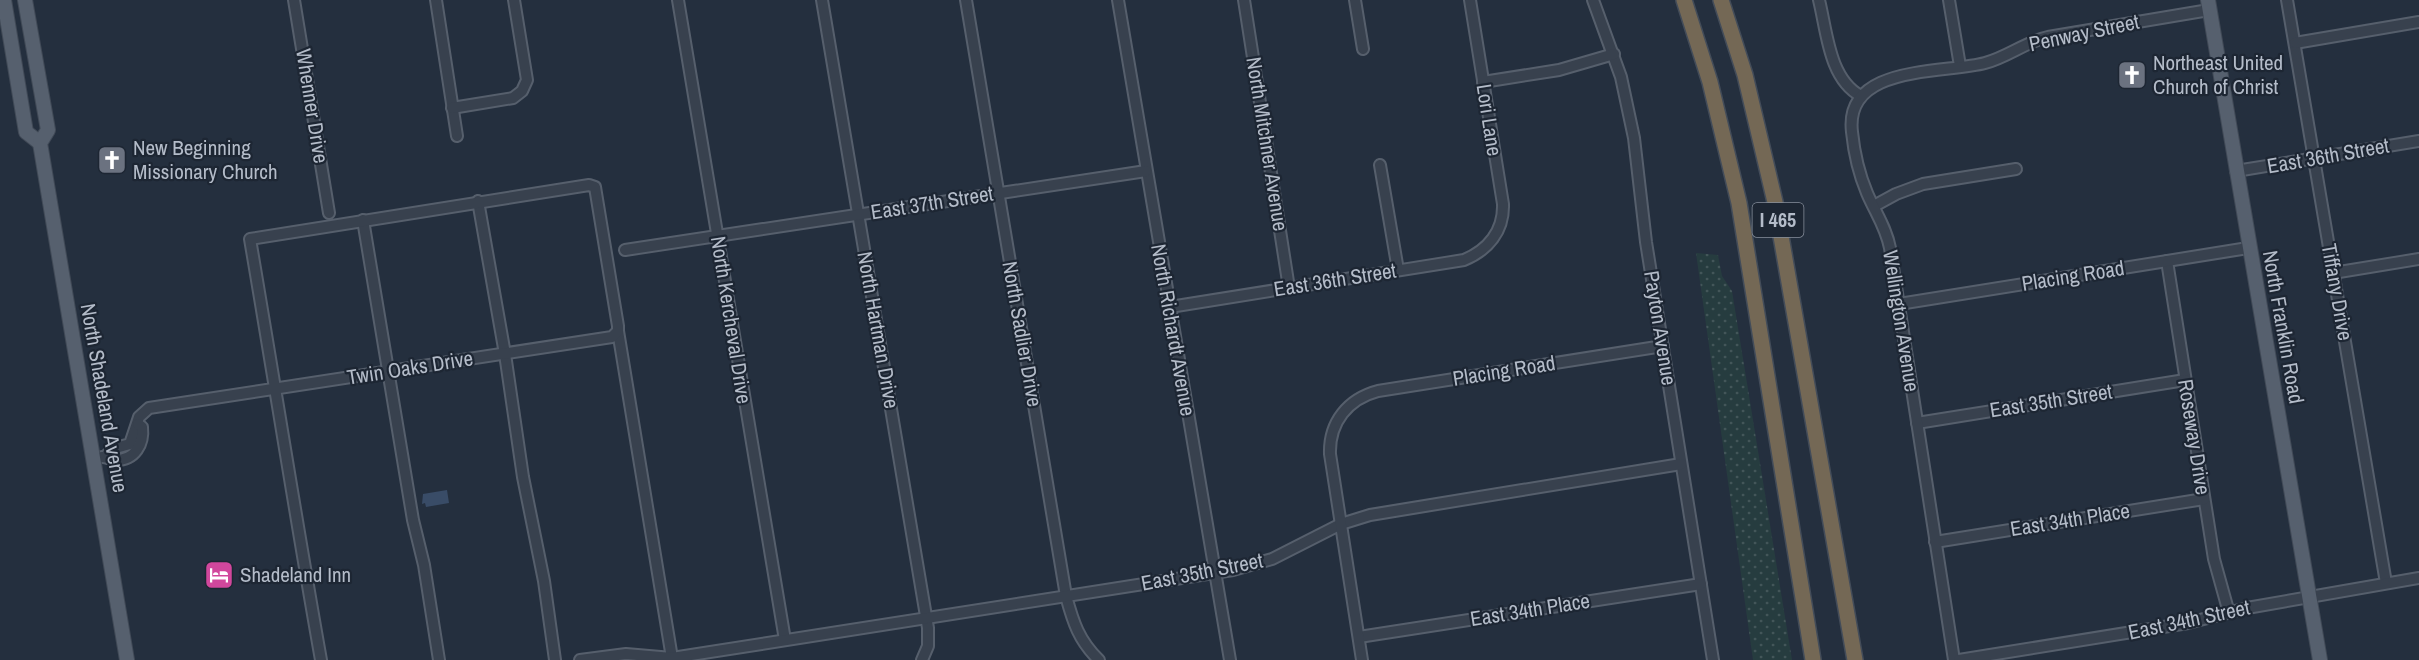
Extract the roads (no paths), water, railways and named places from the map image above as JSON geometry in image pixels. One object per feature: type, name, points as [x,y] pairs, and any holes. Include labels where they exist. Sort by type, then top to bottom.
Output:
[{"type":"highway","name":"I 465","points":[[1684,0],[1710,82],[1739,203],[1813,660]]},
{"type":"highway","name":"I 465","points":[[1721,0],[1744,75],[1775,202],[1855,660]]},
{"type":"main road","name":"North Shadeland Avenue","points":[[4,0],[26,132],[40,143],[99,458],[127,660]]},
{"type":"main road","name":"North Shadeland Avenue","points":[[25,0],[48,130],[40,143]]},
{"type":"main road","name":"North Franklin Road","points":[[2208,5],[2320,660]]},
{"type":"street","name":"Whenner Drive","points":[[294,0],[329,213]]},
{"type":"street","points":[[436,0],[457,136]]},
{"type":"street","points":[[452,108],[513,98],[522,91],[527,80],[514,0]]},
{"type":"street","name":"North Kercheval Drive","points":[[678,0],[785,640]]},
{"type":"street","name":"North Hartman Drive","points":[[822,0],[926,618],[929,639],[922,660]]},
{"type":"street","name":"North Sadlier Drive","points":[[966,0],[1066,596],[1077,633],[1086,647],[1099,660]]},
{"type":"street","name":"North Richardt Avenue","points":[[1118,0],[1230,660]]},
{"type":"street","name":"North Mitchner Avenue","points":[[1244,0],[1289,288]]},
{"type":"street","points":[[1355,0],[1363,49]]},
{"type":"street","name":"Lori Lane","points":[[1470,0],[1503,204],[1501,223],[1494,239]]},
{"type":"street","name":"Payton Avenue","points":[[1593,0],[1614,54],[1634,138],[1646,242],[1713,660]]},
{"type":"street","points":[[1819,0],[1837,70],[1846,84],[1861,96]]},
{"type":"street","points":[[1949,0],[1960,66]]},
{"type":"street","name":"Tiffany Drive","points":[[2287,0],[2386,583]]},
{"type":"street","name":"Penway Street","points":[[1861,96],[1872,86],[1894,77],[1987,63],[2031,41],[2208,5]]},
{"type":"street","points":[[2295,43],[2419,22]]},
{"type":"street","points":[[1483,82],[1559,70],[1614,54]]},
{"type":"street","name":"Wellington Avenue","points":[[1861,96],[1853,112],[1852,130],[1860,172],[1888,240],[1935,542],[1956,660]]},
{"type":"street","name":"East 36th Street","points":[[2236,171],[2419,141]]},
{"type":"street","points":[[1380,165],[1398,270]]},
{"type":"street","points":[[1874,206],[1896,194],[1923,184],[2016,168]]},
{"type":"street","name":"East 37th Street","points":[[717,236],[1146,171]]},
{"type":"street","points":[[321,660],[250,239],[588,185],[595,187],[672,658]]},
{"type":"street","points":[[478,201],[555,660]]},
{"type":"street","points":[[363,220],[387,372],[413,520],[424,565],[439,660]]},
{"type":"street","points":[[625,250],[717,236]]},
{"type":"street","name":"East 36th Street","points":[[1170,307],[1464,260],[1480,253],[1494,239]]},
{"type":"street","name":"Placing Road","points":[[1899,304],[2248,248]]},
{"type":"street","points":[[2334,273],[2419,259]]},
{"type":"street","name":"Roseway Drive","points":[[2167,261],[2216,571],[2229,612]]},
{"type":"street","name":"Twin Oaks Drive","points":[[99,458],[113,460],[127,458],[134,454],[142,441],[142,427],[138,424],[140,415],[149,408],[612,337],[618,331]]},
{"type":"street","name":"Placing Road","points":[[1341,524],[1330,446],[1335,425],[1349,406],[1363,396],[1378,391],[1663,346]]},
{"type":"street","name":"East 35th Street","points":[[1917,423],[2186,380]]},
{"type":"street","name":"East 35th Street","points":[[580,660],[626,654],[672,658],[1215,573],[1272,559],[1341,524],[1387,511],[1682,464]]},
{"type":"street","name":"East 34th Place","points":[[1935,542],[2204,499]]},
{"type":"street","points":[[1341,524],[1362,660]]},
{"type":"street","name":"East 34th Street","points":[[1956,660],[2188,623],[2229,612],[2419,578]]},
{"type":"street","name":"East 34th Place","points":[[1359,638],[1701,584]]},
{"type":"water","points":[[447,490],[449,503],[426,507],[425,503],[422,504],[423,494]]},
{"type":"place","name":"Northeast United Church of Christ","points":[[2132,75]]},
{"type":"place","name":"New Beginning Missionary Church","points":[[112,160]]},
{"type":"place","name":"Shadeland Inn","points":[[219,575]]}]
